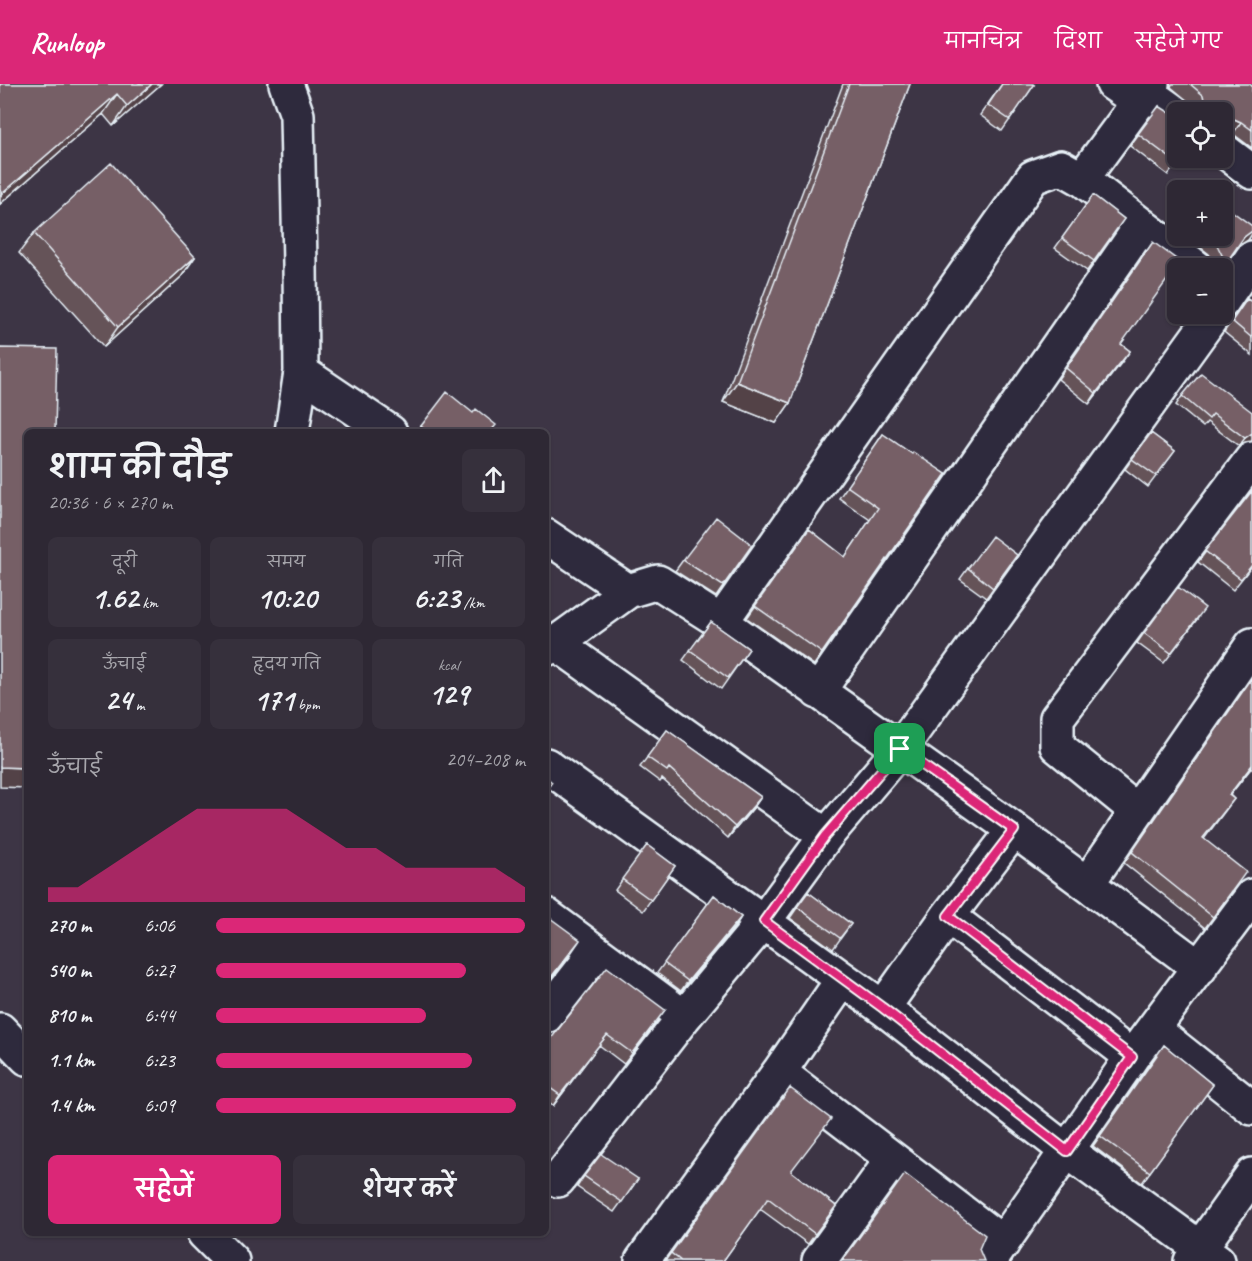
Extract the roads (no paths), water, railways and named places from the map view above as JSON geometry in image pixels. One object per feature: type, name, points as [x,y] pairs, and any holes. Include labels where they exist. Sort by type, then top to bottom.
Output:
[{"type":"street","points":[[286,84],[297,115],[301,372],[292,429]]},
{"type":"street","points":[[297,115],[314,84]]},
{"type":"street","points":[[1082,179],[1137,90],[1167,108]]},
{"type":"street","points":[[1233,157],[1252,172]]},
{"type":"street","points":[[721,622],[1033,177],[1061,167],[1082,179],[1184,258]]},
{"type":"street","points":[[818,692],[1142,225]]},
{"type":"street","points":[[1233,293],[1252,258]]},
{"type":"street","points":[[558,1180],[684,1017],[764,921],[825,836],[900,749],[1212,324]]},
{"type":"street","points":[[301,372],[386,429]]},
{"type":"street","points":[[1137,811],[1057,746],[1057,718],[1252,459]]},
{"type":"street","points":[[549,538],[628,591]]},
{"type":"street","points":[[825,836],[551,646],[628,591],[658,582],[721,622],[1014,830],[1200,968]]},
{"type":"street","points":[[1087,884],[1252,645]]},
{"type":"street","points":[[549,767],[883,1008],[1203,1257],[1252,1175]]},
{"type":"street","points":[[883,1008],[948,916],[1014,830]]},
{"type":"street","points":[[779,1072],[891,1160],[996,1252],[1132,1057],[1252,896]]},
{"type":"street","points":[[948,916],[1132,1057]]},
{"type":"street","points":[[549,917],[684,1017]]},
{"type":"street","points":[[549,1012],[596,952]]},
{"type":"street","points":[[642,1261],[779,1072],[843,979]]},
{"type":"street","points":[[1154,1030],[1249,1099]]},
{"type":"street","points":[[819,1261],[891,1160]]},
{"type":"street","points":[[207,1236],[232,1261]]}]
